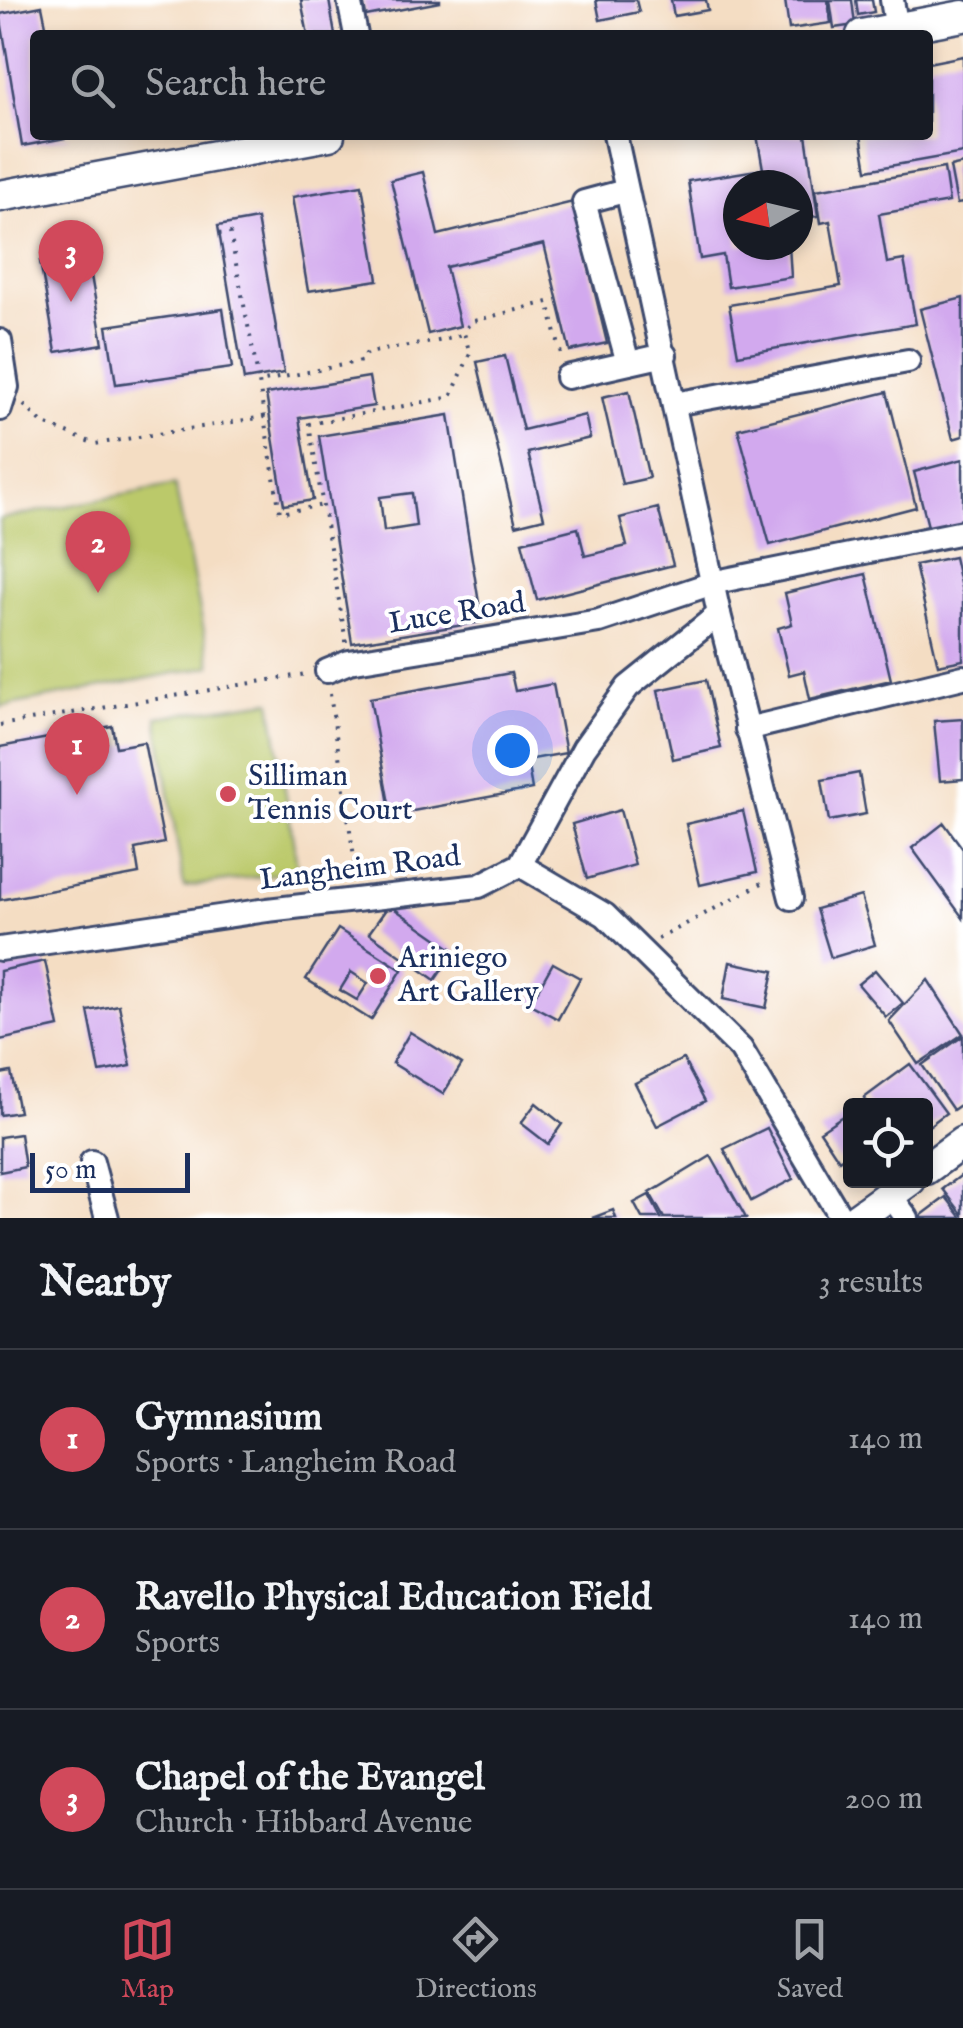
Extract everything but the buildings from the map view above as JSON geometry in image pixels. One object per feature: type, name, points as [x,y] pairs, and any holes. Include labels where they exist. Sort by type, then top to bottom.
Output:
[{"type":"main road","points":[[870,30],[894,14],[963,16]]},
{"type":"main road","points":[[0,196],[301,140]]},
{"type":"main road","points":[[933,1164],[963,1142]]},
{"type":"main road","points":[[857,1218],[902,1198]]},
{"type":"street","points":[[349,0],[355,30]]},
{"type":"street","points":[[617,140],[624,191],[716,582],[719,614],[791,898]]},
{"type":"street","points":[[624,191],[584,202],[628,363]]},
{"type":"street","points":[[0,341],[3,398]]},
{"type":"street","points":[[567,377],[665,355]]},
{"type":"street","points":[[674,404],[908,361]]},
{"type":"street","name":"Luce Road","points":[[338,666],[598,622],[716,582],[963,532]]},
{"type":"street","points":[[719,614],[628,687],[584,748],[520,865],[604,915],[741,1049],[841,1218]]},
{"type":"street","points":[[746,729],[963,677]]},
{"type":"street","name":"Langheim Road","points":[[0,949],[479,886],[520,865]]},
{"type":"street","points":[[92,1162],[107,1218]]},
{"type":"path","points":[[219,234],[230,233],[280,514],[324,505]]},
{"type":"path","points":[[259,382],[362,361],[366,354],[401,343],[455,340],[470,322],[548,302],[567,377]]},
{"type":"path","points":[[360,900],[324,505],[309,424],[450,397],[470,354],[464,333]]},
{"type":"path","points":[[3,398],[42,423],[95,444],[264,417]]},
{"type":"path","points":[[0,725],[338,666]]},
{"type":"path","points":[[641,949],[784,871]]},
{"type":"green space","points":[[175,485],[211,666],[0,707],[0,519]]},
{"type":"green space","name":"Silliman Tennis Court","points":[[271,701],[298,871],[184,887],[157,717]]},
{"type":"place","name":"Chapel of the Evangel","points":[[71,302]]},
{"type":"place","name":"Ravello Physical Education Field","points":[[98,593]]},
{"type":"place","name":"Silliman Tennis Court","points":[[228,794]]},
{"type":"place","name":"Gymnasium","points":[[77,795]]},
{"type":"place","name":"Ariniego Art Gallery","points":[[378,976]]}]
